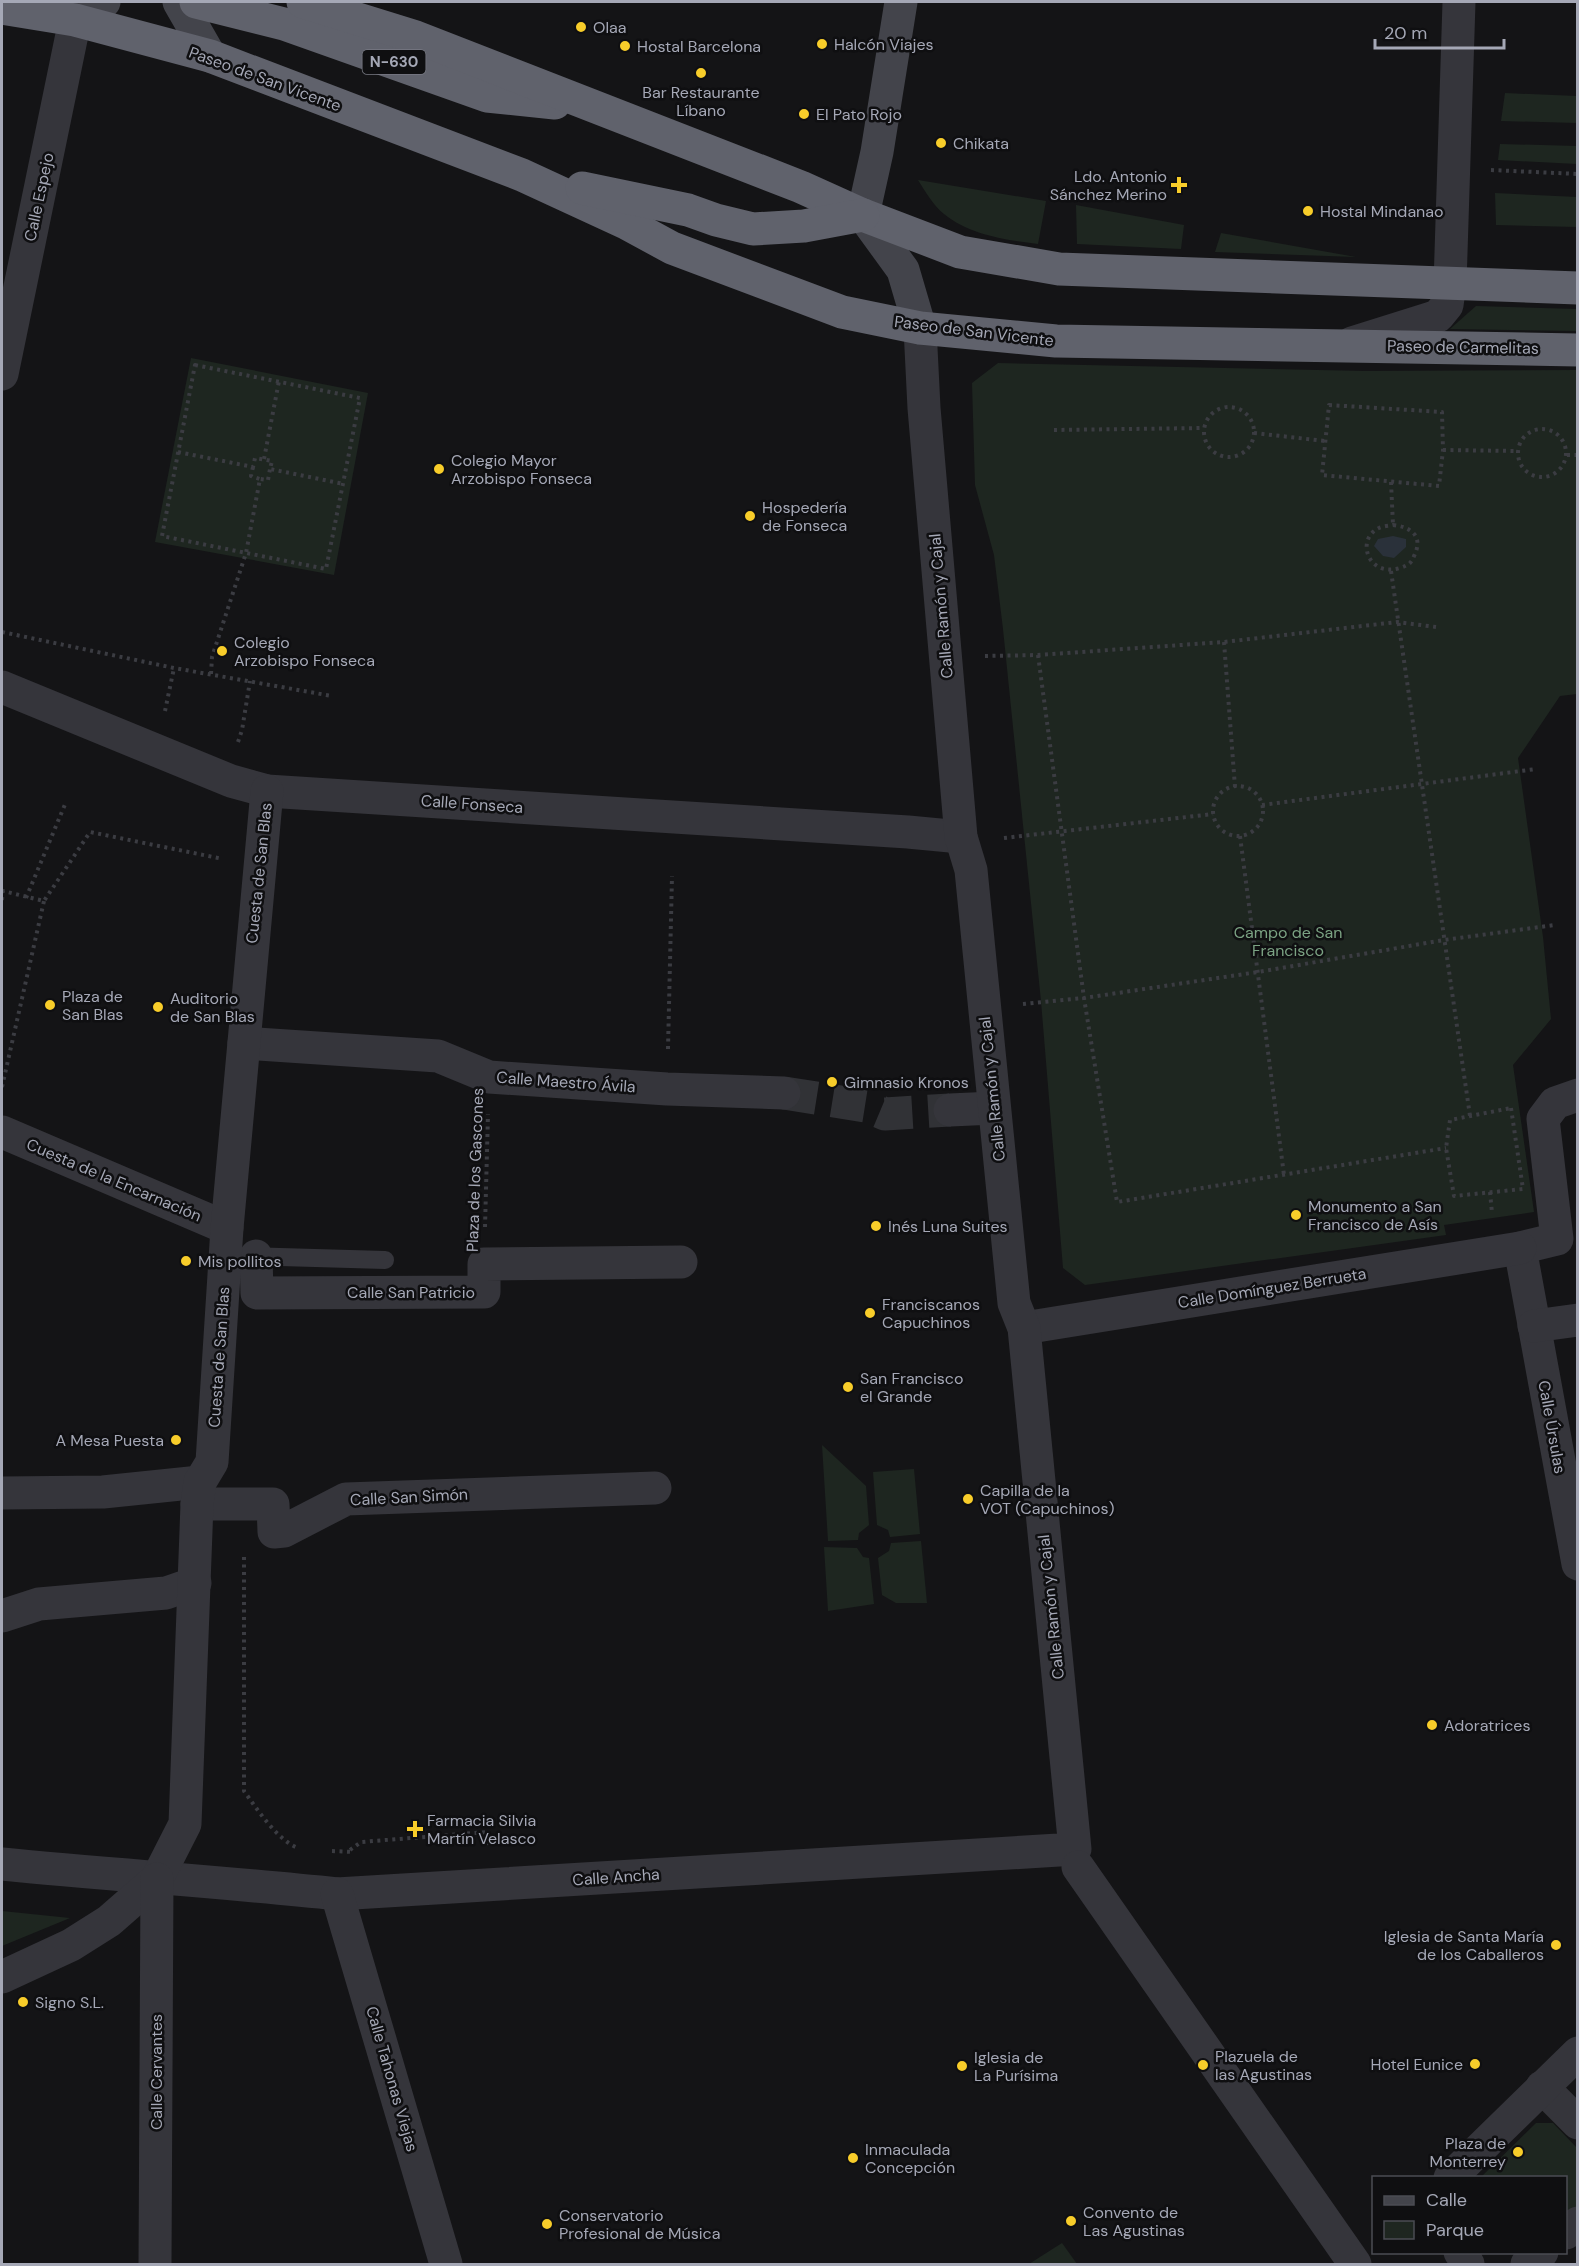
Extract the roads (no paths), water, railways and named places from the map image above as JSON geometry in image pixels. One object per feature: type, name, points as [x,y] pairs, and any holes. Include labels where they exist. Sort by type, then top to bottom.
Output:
[{"type":"highway","name":"N-630","points":[[196,2],[284,24],[487,96],[595,107]]},
{"type":"highway","points":[[303,2],[417,37],[801,187],[863,215],[960,252],[1059,269],[1578,288]]},
{"type":"highway","name":"Paseo de San Vicente","points":[[2,8],[75,20],[210,56],[522,175],[626,223],[672,248],[842,312],[920,328],[1056,341],[1348,345]]},
{"type":"highway","name":"Paseo de San Vicente","points":[[522,175],[688,210],[753,229],[804,226],[863,215]]},
{"type":"highway","name":"Paseo de Carmelitas","points":[[1348,345],[1578,350]]},
{"type":"main road","points":[[75,20],[104,2]]},
{"type":"main road","points":[[179,2],[210,56]]},
{"type":"main road","points":[[901,2],[877,152],[863,215],[903,270],[920,328]]},
{"type":"street","points":[[1348,345],[1438,316],[1447,305],[1450,284],[1459,2]]},
{"type":"street","name":"Calle Espejo","points":[[2,374],[75,20]]},
{"type":"street","name":"Calle Ramón y Cajal","points":[[920,328],[924,408],[962,837],[971,870],[1014,1303],[1024,1328],[1077,1858]]},
{"type":"street","name":"Calle Fonseca","points":[[2,687],[231,781],[267,791],[962,837]]},
{"type":"street","name":"Cuesta de San Blas","points":[[157,1879],[185,1824],[199,1493],[212,1462],[236,1246],[244,1043],[267,791]]},
{"type":"street","name":"Calle Maestro Ávila","points":[[244,1043],[438,1056],[489,1077],[667,1089],[784,1093]]},
{"type":"street","name":"Calle Domínguez Berrueta","points":[[1024,1328],[1520,1248],[1557,1239],[1543,1119],[1555,1103],[1578,1095]]},
{"type":"street","points":[[950,1110],[994,1108]]},
{"type":"street","name":"Cuesta de la Encarnación","points":[[2,1132],[236,1246]]},
{"type":"street","name":"Calle San Patricio","points":[[236,1246],[257,1293],[484,1292],[484,1264],[681,1262]]},
{"type":"street","name":"Calle Úrsulas","points":[[1520,1248],[1578,1564]]},
{"type":"street","points":[[1534,1326],[1578,1320]]},
{"type":"street","name":"Calle San Simón","points":[[199,1493],[273,1504],[274,1532],[284,1531],[346,1499],[655,1488]]},
{"type":"street","points":[[2,1493],[199,1493]]},
{"type":"street","points":[[2,1616],[39,1604],[166,1593],[195,1583]]},
{"type":"street","points":[[1077,1858],[1355,2265]]},
{"type":"street","name":"Calle Ancha","points":[[2,1864],[157,1879],[259,1885],[337,1894],[1077,1858]]},
{"type":"street","points":[[2,1977],[71,1946],[109,1921],[157,1879]]},
{"type":"street","name":"Calle Cervantes","points":[[155,2265],[157,1879]]},
{"type":"street","name":"Calle Tahonas Viejas","points":[[337,1894],[446,2265]]},
{"type":"street","points":[[1452,2176],[1578,2053]]},
{"type":"street","points":[[1542,2087],[1578,2123]]},
{"type":"street","points":[[1360,2265],[1372,2254]]},
{"type":"street","points":[[1527,2265],[1541,2254]]},
{"type":"lane","name":"Calle San Patricio","points":[[236,1246],[385,1260]]},
{"type":"tunnel","points":[[784,1093],[866,1106],[885,1114],[950,1110]]},
{"type":"place","name":"Olaa","points":[[581,27]]},
{"type":"place","name":"Halcón Viajes","points":[[822,44]]},
{"type":"place","name":"Hostal Barcelona","points":[[625,46]]},
{"type":"place","name":"Bar Restaurante Líbano","points":[[701,73]]},
{"type":"place","name":"El Pato Rojo","points":[[804,114]]},
{"type":"place","name":"Chikata","points":[[941,143]]},
{"type":"place","name":"Ldo. Antonio Sánchez Merino","points":[[1179,185]]},
{"type":"place","name":"Hostal Mindanao","points":[[1308,211]]},
{"type":"place","name":"Colegio Mayor Arzobispo Fonseca","points":[[439,469]]},
{"type":"place","name":"Hospedería de Fonseca","points":[[750,516]]},
{"type":"place","name":"Colegio Arzobispo Fonseca","points":[[222,651]]},
{"type":"place","name":"Plaza de San Blas","points":[[50,1005]]},
{"type":"place","name":"Auditorio de San Blas","points":[[158,1007]]},
{"type":"place","name":"Gimnasio Kronos","points":[[832,1082]]},
{"type":"place","name":"Monumento a San Francisco de Asís","points":[[1296,1215]]},
{"type":"place","name":"Inés Luna Suites","points":[[876,1226]]},
{"type":"place","name":"Mis pollitos","points":[[186,1261]]},
{"type":"place","name":"Franciscanos Capuchinos","points":[[870,1313]]},
{"type":"place","name":"San Francisco el Grande","points":[[848,1387]]},
{"type":"place","name":"A Mesa Puesta","points":[[176,1440]]},
{"type":"place","name":"Capilla de la VOT (Capuchinos)","points":[[968,1499]]},
{"type":"place","name":"Adoratrices","points":[[1432,1725]]},
{"type":"place","name":"Farmacia Silvia Martín Velasco","points":[[415,1829]]},
{"type":"place","name":"Iglesia de Santa María de los Caballeros","points":[[1556,1945]]},
{"type":"place","name":"Signo S.L.","points":[[23,2002]]},
{"type":"place","name":"Hotel Eunice","points":[[1475,2064]]},
{"type":"place","name":"Plazuela de las Agustinas","points":[[1203,2065]]},
{"type":"place","name":"Iglesia de La Purísima","points":[[962,2066]]},
{"type":"place","name":"Plaza de Monterrey","points":[[1518,2152]]},
{"type":"place","name":"Inmaculada Concepción","points":[[853,2158]]},
{"type":"place","name":"Convento de Las Agustinas","points":[[1071,2221]]},
{"type":"place","name":"Conservatorio Profesional de Música","points":[[547,2224]]},
{"type":"park label","name":"Campo de San Francisco","points":[[1288,941]]}]
